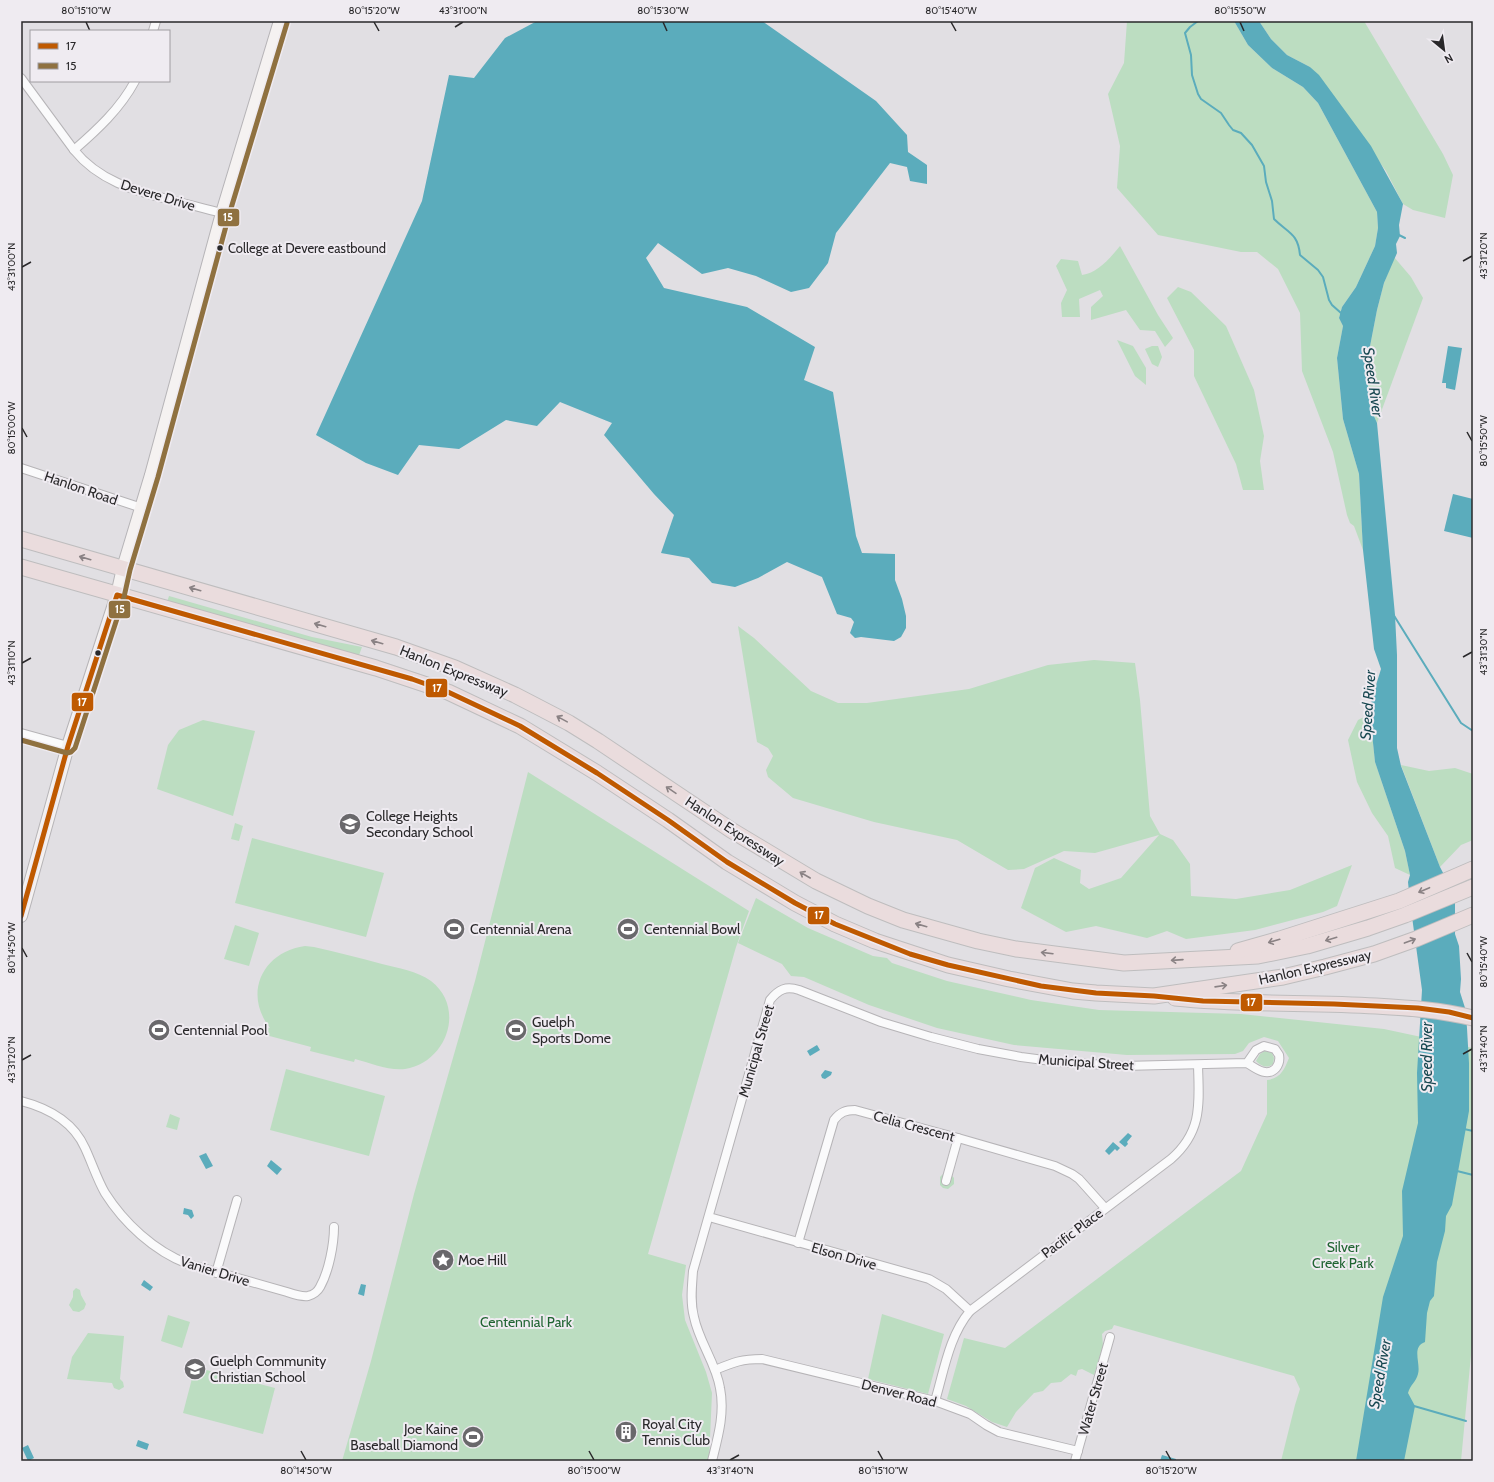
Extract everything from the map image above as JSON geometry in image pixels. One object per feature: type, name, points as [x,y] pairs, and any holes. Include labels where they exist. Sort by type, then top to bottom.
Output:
[{"type":"highway","name":"Hanlon Expressway","points":[[21,539],[396,648],[456,668],[515,695],[569,723],[731,830],[816,882],[903,920],[978,941],[1016,949],[1124,963],[1258,956],[1307,946],[1368,928],[1405,915],[1468,889]]},
{"type":"highway","name":"Hanlon Expressway","points":[[21,566],[390,673],[448,692],[520,726],[597,773],[668,820],[727,862],[795,903],[835,924],[874,941],[948,965],[1028,983],[1096,993],[1154,996],[1283,977],[1374,954],[1416,939],[1470,916]]},
{"type":"highway","points":[[1216,958],[1399,900],[1466,872]]},
{"type":"highway","points":[[1154,996],[1203,1000],[1334,1004],[1425,1009],[1449,1012],[1473,1018]]},
{"type":"street","points":[[21,916],[68,746],[117,595],[123,568],[142,508],[222,213],[280,21]]},
{"type":"street","name":"Devere Drive","points":[[21,78],[74,150],[82,160],[92,168],[117,183],[138,191],[222,213]]},
{"type":"street","points":[[74,150],[106,120],[122,101],[134,82]]},
{"type":"street","name":"Hanlon Road","points":[[21,468],[142,508]]},
{"type":"street","points":[[21,734],[68,746]]},
{"type":"street","name":"Municipal Street","points":[[712,1461],[720,1426],[722,1408],[720,1389],[715,1370],[699,1333],[694,1317],[692,1305],[693,1271],[770,1000],[775,994],[783,989],[790,988],[800,990],[881,1022],[931,1037],[1021,1057],[1059,1062],[1123,1066],[1247,1063]]},
{"type":"street","name":"Pacific Place","points":[[935,1402],[953,1337],[970,1311],[1171,1159],[1186,1144],[1194,1127],[1199,1110],[1198,1065]]},
{"type":"street","name":"Vanier Drive","points":[[21,1101],[52,1112],[69,1125],[81,1140],[100,1183],[108,1197],[123,1216],[148,1241],[182,1262],[297,1295],[309,1296],[320,1288],[326,1272],[334,1240],[334,1227]]},
{"type":"street","name":"Celia Crescent","points":[[798,1243],[834,1120],[842,1112],[855,1110],[958,1138],[1064,1170],[1072,1174],[1086,1185],[1105,1208]]},
{"type":"street","points":[[946,1181],[958,1138]]},
{"type":"street","points":[[216,1272],[237,1200]]},
{"type":"street","name":"Elson Drive","points":[[709,1218],[929,1279],[946,1289],[970,1311]]},
{"type":"street","name":"Water Street","points":[[1075,1461],[1110,1337]]},
{"type":"street","name":"Denver Road","points":[[715,1370],[736,1361],[746,1359],[762,1359],[935,1402],[970,1414],[986,1425],[1000,1432],[1078,1451]]},
{"type":"green space","points":[[1127,21],[1234,21],[1248,45],[1272,68],[1303,87],[1318,103],[1377,212],[1378,228],[1375,246],[1356,287],[1342,307],[1339,318],[1343,326],[1337,358],[1343,419],[1359,474],[1363,550],[1354,526],[1350,523],[1347,515],[1333,452],[1302,371],[1300,313],[1278,269],[1257,252],[1241,252],[1158,235],[1117,188],[1120,146],[1108,94],[1124,63]]},
{"type":"green space","points":[[1259,21],[1364,21],[1443,154],[1453,175],[1445,218],[1413,210],[1403,204],[1386,171],[1310,67],[1287,55],[1271,39]]},
{"type":"green space","points":[[1120,246],[1158,315],[1173,338],[1165,347],[1155,331],[1140,330],[1126,310],[1091,320],[1091,307],[1103,296],[1100,290],[1079,299],[1080,317],[1062,317],[1061,303],[1067,290],[1056,266],[1061,259],[1078,261],[1082,275],[1088,274],[1108,260]]},
{"type":"green space","points":[[1394,257],[1411,277],[1423,298],[1377,423],[1370,407],[1366,367],[1377,310],[1384,283]]},
{"type":"green space","points":[[1178,287],[1191,292],[1226,326],[1254,390],[1264,436],[1260,461],[1264,490],[1243,490],[1236,464],[1194,376],[1194,350],[1167,298]]},
{"type":"green space","points":[[1117,340],[1133,346],[1146,368],[1146,385],[1135,376]]},
{"type":"green space","points":[[1152,346],[1158,346],[1162,357],[1158,367],[1152,364],[1145,349]]},
{"type":"green space","points":[[169,596],[312,637],[362,647],[358,658],[167,602]]},
{"type":"green space","points":[[738,626],[754,638],[811,691],[838,703],[867,703],[969,689],[1048,665],[1094,660],[1135,663],[1140,700],[1150,816],[1160,834],[1173,840],[1190,864],[1191,896],[1236,899],[1290,890],[1352,865],[1337,906],[1323,912],[1255,930],[1186,939],[1167,931],[1147,938],[1096,926],[1066,932],[1021,908],[1035,868],[1054,858],[1081,870],[1080,883],[1089,889],[1121,878],[1159,835],[1095,853],[1064,851],[1024,869],[1008,870],[957,840],[874,822],[793,798],[768,777],[766,770],[773,756],[768,748],[757,742]]},
{"type":"green space","points":[[1370,714],[1375,762],[1405,851],[1410,875],[1395,868],[1388,836],[1372,813],[1357,782],[1348,740],[1358,720]]},
{"type":"green space","points":[[203,720],[255,731],[233,816],[157,789],[168,745],[179,730]]},
{"type":"green space","points":[[1401,765],[1429,771],[1455,768],[1473,774],[1473,840],[1461,845],[1440,867]]},
{"type":"green space","name":"Centennial Park","points":[[528,772],[749,911],[736,947],[648,1254],[686,1265],[682,1295],[685,1320],[706,1372],[712,1393],[709,1461],[342,1461],[371,1361],[414,1194],[475,981]]},
{"type":"green space","points":[[235,823],[243,826],[239,841],[231,839]]},
{"type":"green space","points":[[252,838],[384,873],[366,937],[235,903]]},
{"type":"green space","name":"Silver Creek Park","points":[[756,898],[808,928],[873,956],[887,958],[892,963],[947,981],[1031,1000],[1099,1010],[1241,1014],[1384,1029],[1473,1048],[1473,1334],[1461,1461],[1281,1461],[1300,1389],[1294,1376],[1114,1325],[1112,1329],[1105,1331],[1102,1334],[1103,1346],[1094,1375],[1082,1369],[1078,1370],[1076,1376],[1071,1374],[1061,1382],[1051,1383],[1043,1391],[1034,1393],[1016,1412],[1007,1427],[992,1422],[966,1406],[947,1399],[964,1338],[1005,1348],[1241,1171],[1267,1114],[1267,1080],[1276,1077],[1281,1073],[1289,1058],[1278,1041],[1264,1037],[1249,1043],[1243,1051],[1235,1054],[1127,1055],[1014,1045],[937,1028],[869,1005],[804,977],[791,976],[782,964],[738,943]]},
{"type":"green space","points":[[235,925],[259,933],[249,966],[224,959]]},
{"type":"green space","points":[[305,946],[407,970],[431,981],[442,992],[448,1005],[449,1019],[447,1032],[441,1045],[432,1056],[420,1064],[405,1069],[393,1069],[355,1059],[354,1062],[310,1051],[311,1047],[262,1034],[264,1027],[270,1028],[262,1015],[258,1002],[258,989],[261,976],[268,966],[278,957],[290,950]]},
{"type":"green space","points":[[1265,1051],[1272,1053],[1274,1058],[1273,1064],[1266,1067],[1256,1061],[1260,1054]]},
{"type":"green space","points":[[286,1069],[385,1096],[369,1156],[270,1130]]},
{"type":"green space","points":[[170,1114],[180,1118],[177,1130],[166,1127]]},
{"type":"green space","points":[[949,1172],[954,1178],[954,1184],[948,1189],[943,1188],[940,1185],[940,1177]]},
{"type":"green space","points":[[76,1288],[80,1290],[86,1304],[84,1309],[79,1312],[73,1311],[69,1305],[73,1297],[73,1291]]},
{"type":"green space","points":[[882,1314],[944,1334],[928,1394],[868,1379]]},
{"type":"green space","points":[[168,1315],[190,1322],[182,1348],[161,1341]]},
{"type":"green space","points":[[88,1333],[124,1336],[120,1379],[123,1382],[124,1387],[119,1390],[114,1388],[112,1383],[67,1379],[72,1357]]},
{"type":"green space","points":[[195,1367],[275,1388],[263,1434],[183,1413]]},
{"type":"water","points":[[537,21],[762,21],[876,101],[907,135],[908,152],[927,165],[927,184],[910,181],[907,167],[890,163],[836,233],[828,263],[809,288],[791,292],[756,276],[728,268],[702,274],[658,243],[646,258],[664,288],[747,307],[815,347],[804,380],[833,392],[856,536],[862,553],[895,554],[895,580],[906,616],[906,628],[901,637],[894,641],[861,637],[855,638],[850,633],[854,622],[851,618],[837,614],[822,577],[787,562],[758,578],[735,587],[712,583],[689,558],[661,553],[674,515],[654,494],[604,435],[612,423],[560,402],[537,426],[506,420],[459,449],[419,445],[398,475],[366,463],[316,435],[422,201],[449,75],[474,78],[505,38]]},
{"type":"water","name":"Speed River","points":[[1234,21],[1259,21],[1271,39],[1287,55],[1310,67],[1319,75],[1371,146],[1403,204],[1399,225],[1400,236],[1396,244],[1397,253],[1384,283],[1366,367],[1370,407],[1377,423],[1395,615],[1397,655],[1397,748],[1401,766],[1440,867],[1455,896],[1455,934],[1459,946],[1461,979],[1460,992],[1466,1011],[1469,1063],[1469,1111],[1452,1205],[1446,1216],[1445,1231],[1437,1262],[1434,1296],[1430,1301],[1427,1313],[1425,1342],[1421,1344],[1417,1351],[1419,1370],[1408,1393],[1415,1406],[1404,1461],[1356,1461],[1383,1297],[1403,1236],[1402,1191],[1418,1123],[1417,1073],[1422,990],[1410,902],[1408,882],[1410,875],[1405,851],[1375,762],[1370,714],[1372,698],[1381,669],[1374,649],[1363,550],[1359,474],[1343,419],[1337,358],[1343,326],[1339,318],[1342,307],[1356,287],[1375,246],[1378,228],[1377,212],[1318,103],[1303,87],[1272,68],[1248,45]]},
{"type":"water","points":[[1448,346],[1462,348],[1455,390],[1446,388],[1446,383],[1442,383]]},
{"type":"water","points":[[1453,494],[1473,499],[1473,538],[1444,531]]},
{"type":"water","points":[[817,1045],[820,1050],[810,1056],[807,1051]]},
{"type":"water","points":[[825,1070],[832,1072],[831,1075],[825,1079],[822,1078],[821,1075]]},
{"type":"water","points":[[1128,1133],[1132,1136],[1125,1147],[1119,1142]]},
{"type":"water","points":[[1113,1142],[1120,1148],[1117,1151],[1115,1149],[1109,1155],[1105,1151]]},
{"type":"water","points":[[206,1153],[213,1166],[206,1169],[199,1156]]},
{"type":"water","points":[[271,1160],[282,1169],[277,1175],[267,1166]]},
{"type":"water","points":[[184,1208],[192,1210],[194,1216],[191,1219],[188,1215],[183,1214]]},
{"type":"water","points":[[144,1280],[153,1287],[150,1291],[141,1285]]},
{"type":"water","points":[[361,1284],[366,1285],[364,1296],[358,1294]]},
{"type":"water","points":[[138,1440],[149,1444],[147,1450],[136,1446]]},
{"type":"water","points":[[28,1445],[34,1458],[28,1461],[22,1448]]},
{"type":"water","points":[[1162,1455],[1176,1459],[1176,1461],[1160,1461]]},
{"type":"waterway","points":[[1198,21],[1185,33],[1191,55],[1192,75],[1198,94],[1201,99],[1221,113],[1233,130],[1241,133],[1252,145],[1264,166],[1266,182],[1272,201],[1274,219],[1292,234],[1297,242],[1300,255],[1318,270],[1323,277],[1329,300],[1341,313]]},
{"type":"waterway","points":[[1399,235],[1405,238]]},
{"type":"waterway","points":[[1393,614],[1461,723],[1473,731]]},
{"type":"waterway","points":[[1464,1129],[1473,1131]]},
{"type":"waterway","points":[[1457,1171],[1473,1175]]},
{"type":"waterway","points":[[1414,1406],[1466,1421]]},
{"type":"transit line","name":"15","points":[[21,740],[67,753],[71,752],[75,748],[124,597],[130,570],[158,477],[229,215],[287,23]]},
{"type":"transit line","name":"17","points":[[21,916],[68,746],[117,595],[412,679],[448,692],[520,726],[597,773],[668,820],[727,862],[795,903],[835,924],[910,954],[948,965],[1041,986],[1096,993],[1154,996],[1203,1001],[1334,1004],[1418,1008],[1449,1012],[1473,1018]]},
{"type":"place","name":"College at Devere eastbound","points":[[220,248]]},
{"type":"place","name":"College Heights Secondary School","points":[[350,824]]},
{"type":"place","name":"Centennial Arena","points":[[454,929]]},
{"type":"place","name":"Centennial Bowl","points":[[628,929]]},
{"type":"place","name":"Centennial Pool","points":[[159,1030]]},
{"type":"place","name":"Guelph Sports Dome","points":[[516,1030]]},
{"type":"place","name":"Moe Hill","points":[[443,1260]]},
{"type":"place","name":"Guelph Community Christian School","points":[[195,1369]]},
{"type":"place","name":"Royal City Tennis Club","points":[[626,1432]]},
{"type":"place","name":"Joe Kaine Baseball Diamond","points":[[473,1437]]}]
